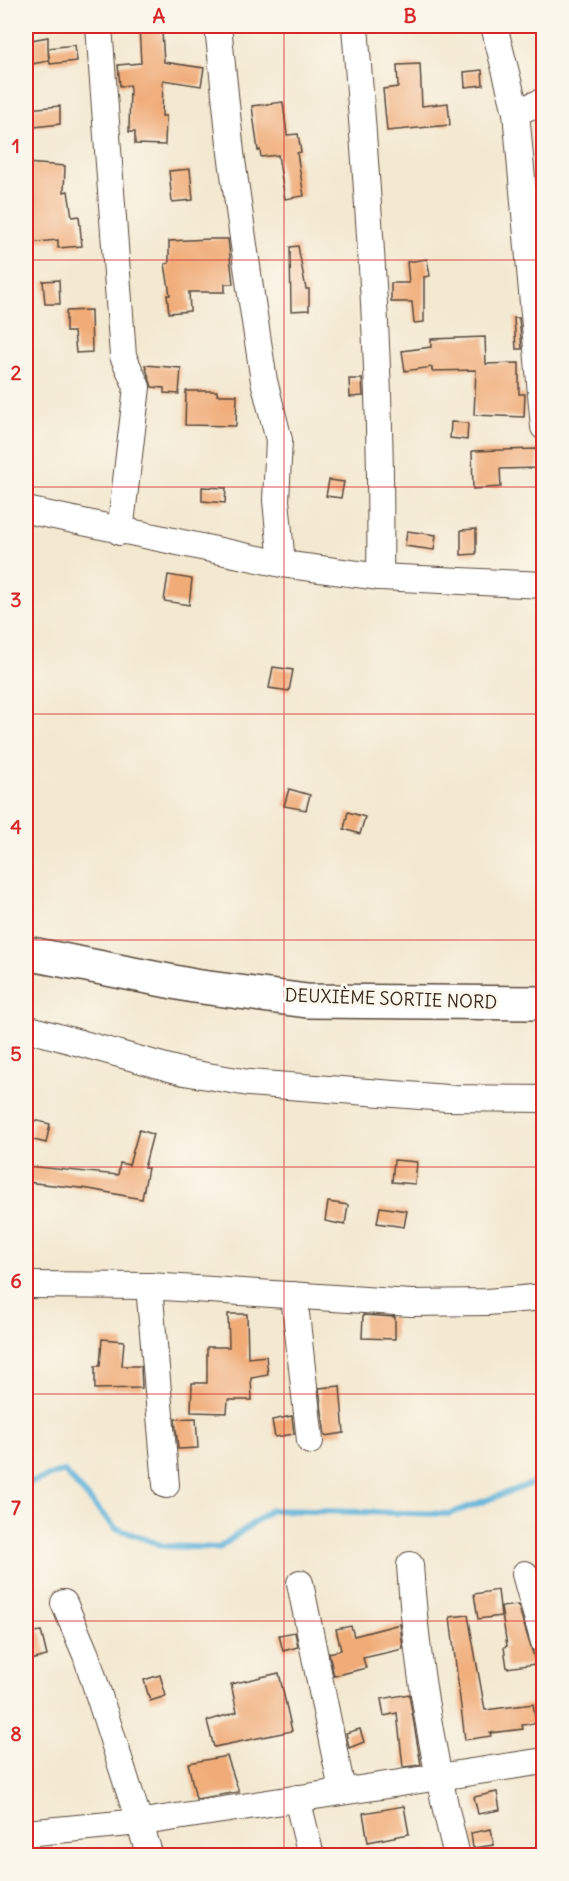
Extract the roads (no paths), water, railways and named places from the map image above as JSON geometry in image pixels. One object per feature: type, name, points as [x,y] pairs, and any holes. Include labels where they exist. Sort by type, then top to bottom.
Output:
[{"type":"main road","name":"DEUXIÈME SORTIE NORD","points":[[26,953],[194,986],[307,1001],[543,1003]]},
{"type":"street","points":[[99,26],[123,356],[137,387],[120,532]]},
{"type":"street","points":[[218,26],[231,153],[257,336],[264,381],[279,440],[276,500],[282,564]]},
{"type":"street","points":[[355,26],[376,334],[381,500],[380,577]]},
{"type":"street","points":[[494,26],[516,112],[543,427]]},
{"type":"street","points":[[516,112],[543,101]]},
{"type":"street","points":[[26,510],[120,532],[282,564],[380,577],[543,585]]},
{"type":"street","points":[[26,1029],[184,1072],[249,1083],[447,1098],[543,1099]]},
{"type":"street","points":[[26,1284],[148,1286],[411,1303],[488,1302],[543,1297]]},
{"type":"street","points":[[148,1286],[166,1485]]},
{"type":"street","points":[[294,1295],[310,1441]]},
{"type":"street","points":[[410,1565],[413,1614],[438,1777],[457,1856]]},
{"type":"street","points":[[525,1574],[543,1642]]},
{"type":"street","points":[[300,1582],[342,1790]]},
{"type":"street","points":[[64,1603],[86,1655],[150,1856]]},
{"type":"street","points":[[26,1833],[140,1822],[543,1761]]},
{"type":"street","points":[[297,1798],[311,1856]]},
{"type":"street","points":[[26,1846],[28,1856]]},
{"type":"waterway","points":[[26,1484],[64,1471],[115,1528],[164,1546],[219,1548],[271,1510],[449,1514],[544,1479]]}]
